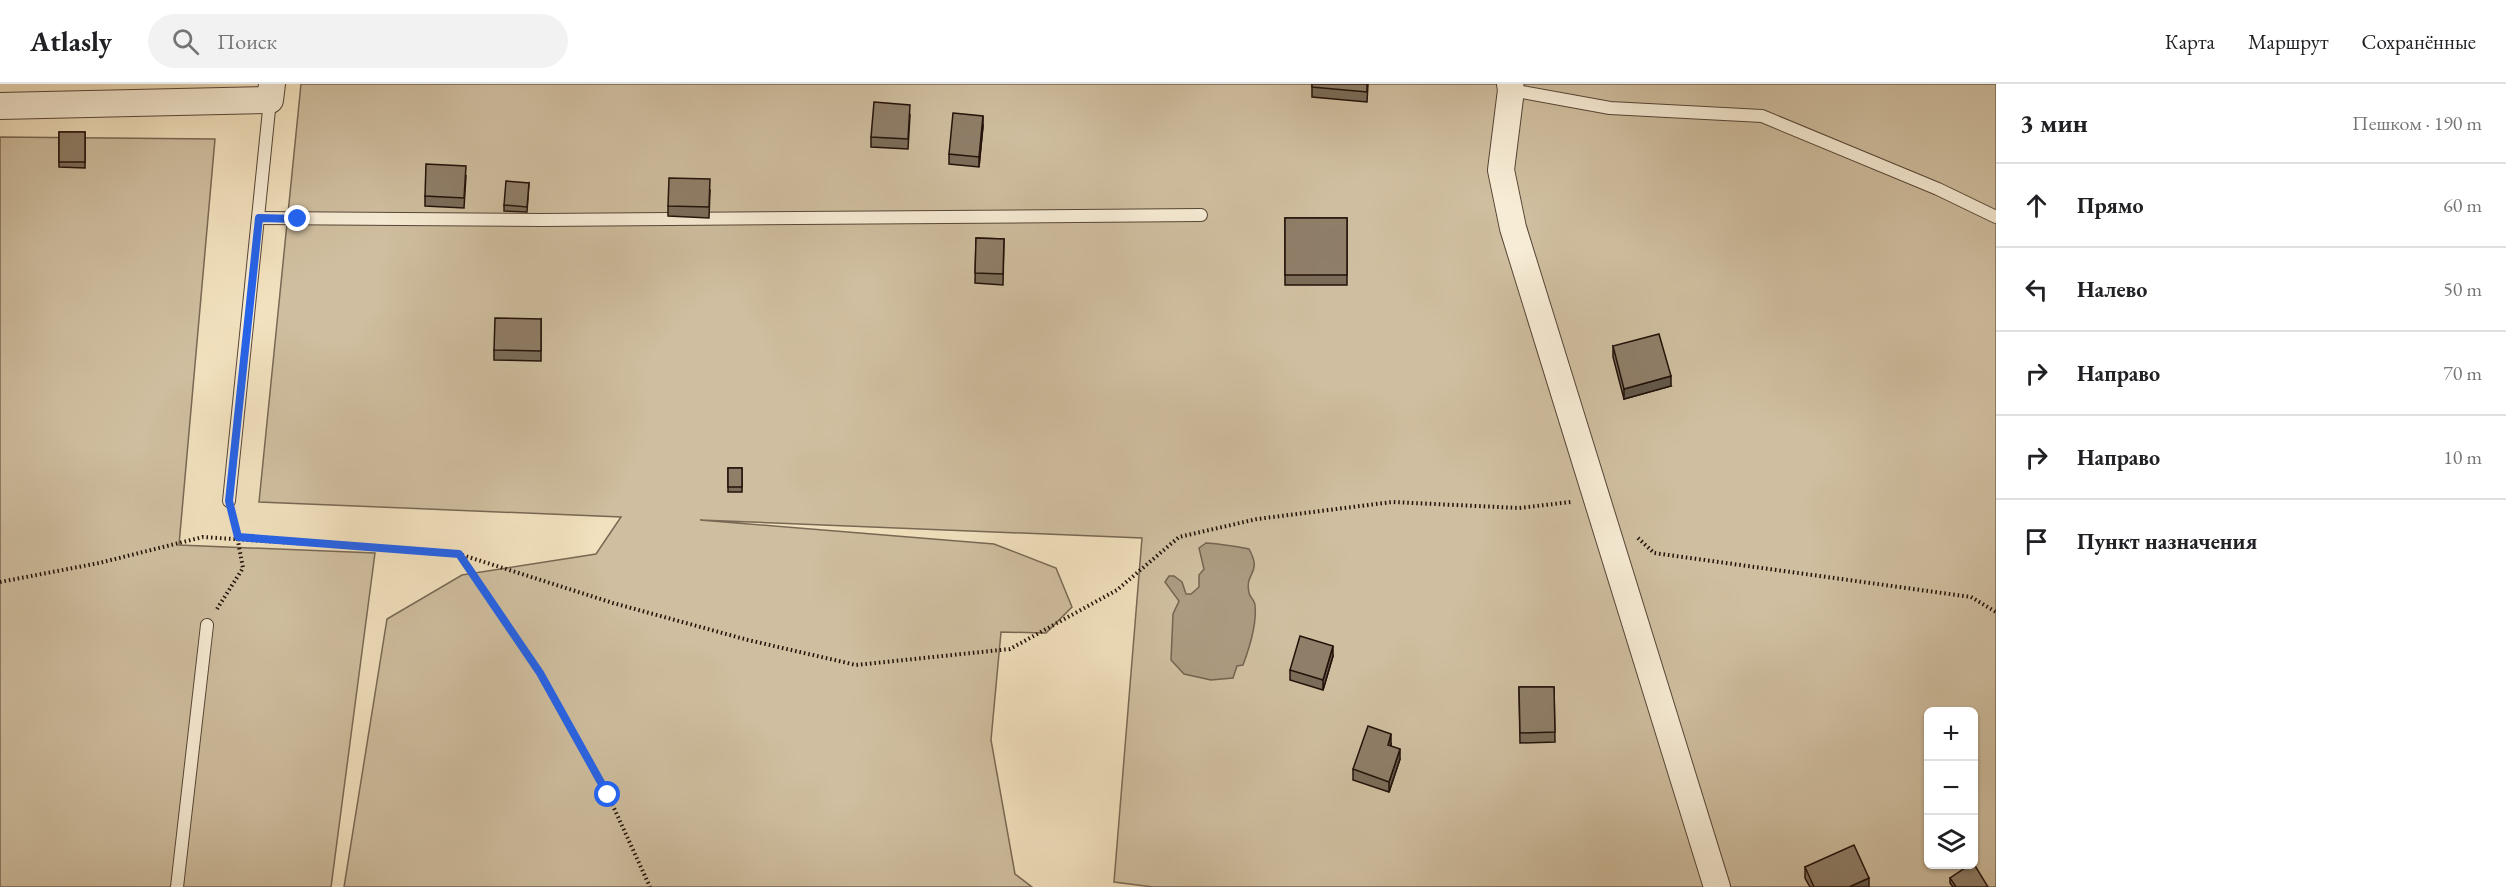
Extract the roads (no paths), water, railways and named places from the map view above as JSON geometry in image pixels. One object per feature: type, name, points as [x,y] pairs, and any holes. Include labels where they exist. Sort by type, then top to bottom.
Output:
[{"type":"street","points":[[1510,87],[1501,170],[1513,228],[1717,887]]},
{"type":"street","points":[[0,106],[271,92]]},
{"type":"lane","points":[[1510,87],[1610,108],[1762,116],[1938,189],[1996,217]]},
{"type":"lane","points":[[229,501],[271,92]]},
{"type":"lane","points":[[259,218],[554,220],[1201,215]]},
{"type":"lane","points":[[177,887],[207,625]]}]
